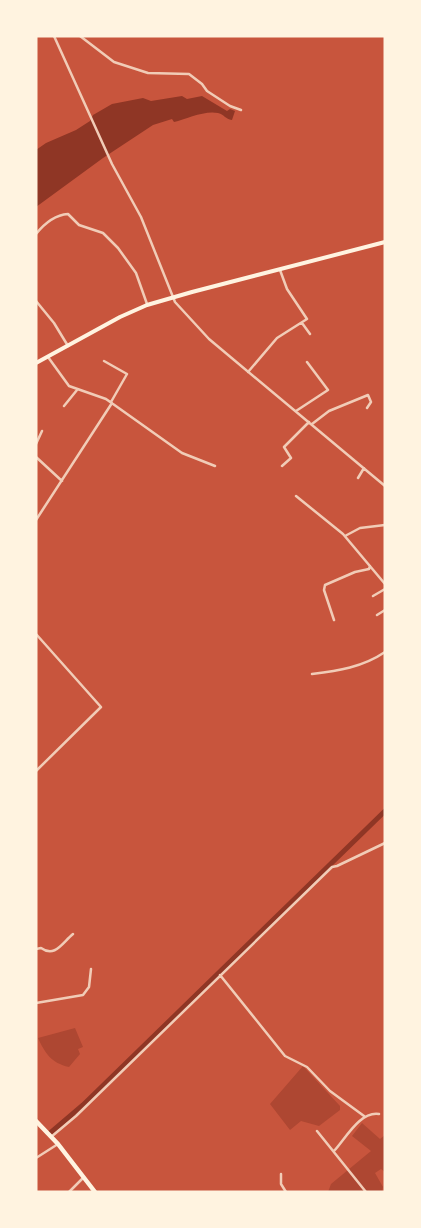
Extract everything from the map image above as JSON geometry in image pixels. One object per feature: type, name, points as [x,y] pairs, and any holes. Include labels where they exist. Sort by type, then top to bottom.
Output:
[{"type":"highway","points":[[36,1121],[58,1144],[95,1192]]},
{"type":"main road","points":[[36,363],[147,306],[172,297],[385,242]]},
{"type":"street","points":[[54,36],[112,164],[141,218],[172,297],[209,339],[385,486]]},
{"type":"street","points":[[80,36],[112,61],[148,73],[189,74],[202,84],[207,91],[230,106],[241,110]]},
{"type":"street","points":[[36,234],[43,225],[60,215],[68,214],[79,225],[99,231],[134,269],[147,306]]},
{"type":"street","points":[[248,372],[277,338],[307,319],[287,289],[281,268]]},
{"type":"street","points":[[36,301],[54,323],[68,346]]},
{"type":"street","points":[[302,323],[310,334]]},
{"type":"street","points":[[48,357],[63,379],[77,390],[112,402],[182,453],[215,466]]},
{"type":"street","points":[[36,520],[112,402],[127,374],[104,361]]},
{"type":"street","points":[[296,411],[328,390],[307,362]]},
{"type":"street","points":[[64,406],[77,390]]},
{"type":"street","points":[[282,466],[291,458],[284,446],[310,423],[329,411],[368,395],[371,402],[367,408]]},
{"type":"street","points":[[36,444],[42,431]]},
{"type":"street","points":[[36,457],[62,481]]},
{"type":"street","points":[[358,478],[364,468]]},
{"type":"street","points":[[296,496],[345,536],[385,584]]},
{"type":"street","points":[[345,536],[360,528],[385,525]]},
{"type":"street","points":[[334,620],[324,590],[325,585],[350,574],[369,569],[370,565]]},
{"type":"street","points":[[373,596],[385,589]]},
{"type":"street","points":[[377,615],[385,610]]},
{"type":"street","points":[[36,634],[101,708],[36,771]]},
{"type":"street","points":[[312,674],[353,667],[376,659],[385,652]]},
{"type":"street","points":[[51,1136],[76,1116],[332,867],[385,843]]},
{"type":"street","points":[[36,949],[41,948],[48,953],[53,952],[73,934]]},
{"type":"street","points":[[36,1004],[83,995],[89,987],[90,970]]},
{"type":"street","points":[[220,975],[285,1056],[307,1067],[330,1091],[364,1116]]},
{"type":"street","points":[[334,1151],[364,1116],[373,1113],[379,1114]]},
{"type":"street","points":[[316,1131],[366,1192]]},
{"type":"street","points":[[36,1158],[58,1144]]},
{"type":"street","points":[[280,1174],[286,1192]]},
{"type":"street","points":[[69,1192],[84,1177]]},
{"type":"shaded area","points":[[182,96],[187,99],[202,96],[227,111],[230,109],[235,111],[232,120],[213,112],[174,122],[172,119],[153,125],[103,158],[36,207],[36,150],[46,143],[76,130],[90,121],[93,115],[112,104],[143,98],[151,101]]},
{"type":"shaded area","points":[[75,1028],[83,1047],[78,1049],[80,1054],[69,1067],[49,1057],[38,1038]]},
{"type":"shaded area","points":[[303,1066],[340,1106],[340,1110],[319,1126],[301,1121],[290,1130],[270,1104]]},
{"type":"shaded area","points":[[362,1123],[380,1139],[385,1135],[385,1172],[381,1169],[375,1173],[383,1187],[382,1192],[328,1192],[331,1184],[371,1151],[352,1136]]},
{"type":"waterway","points":[[49,1134],[83,1105],[385,811]]}]
